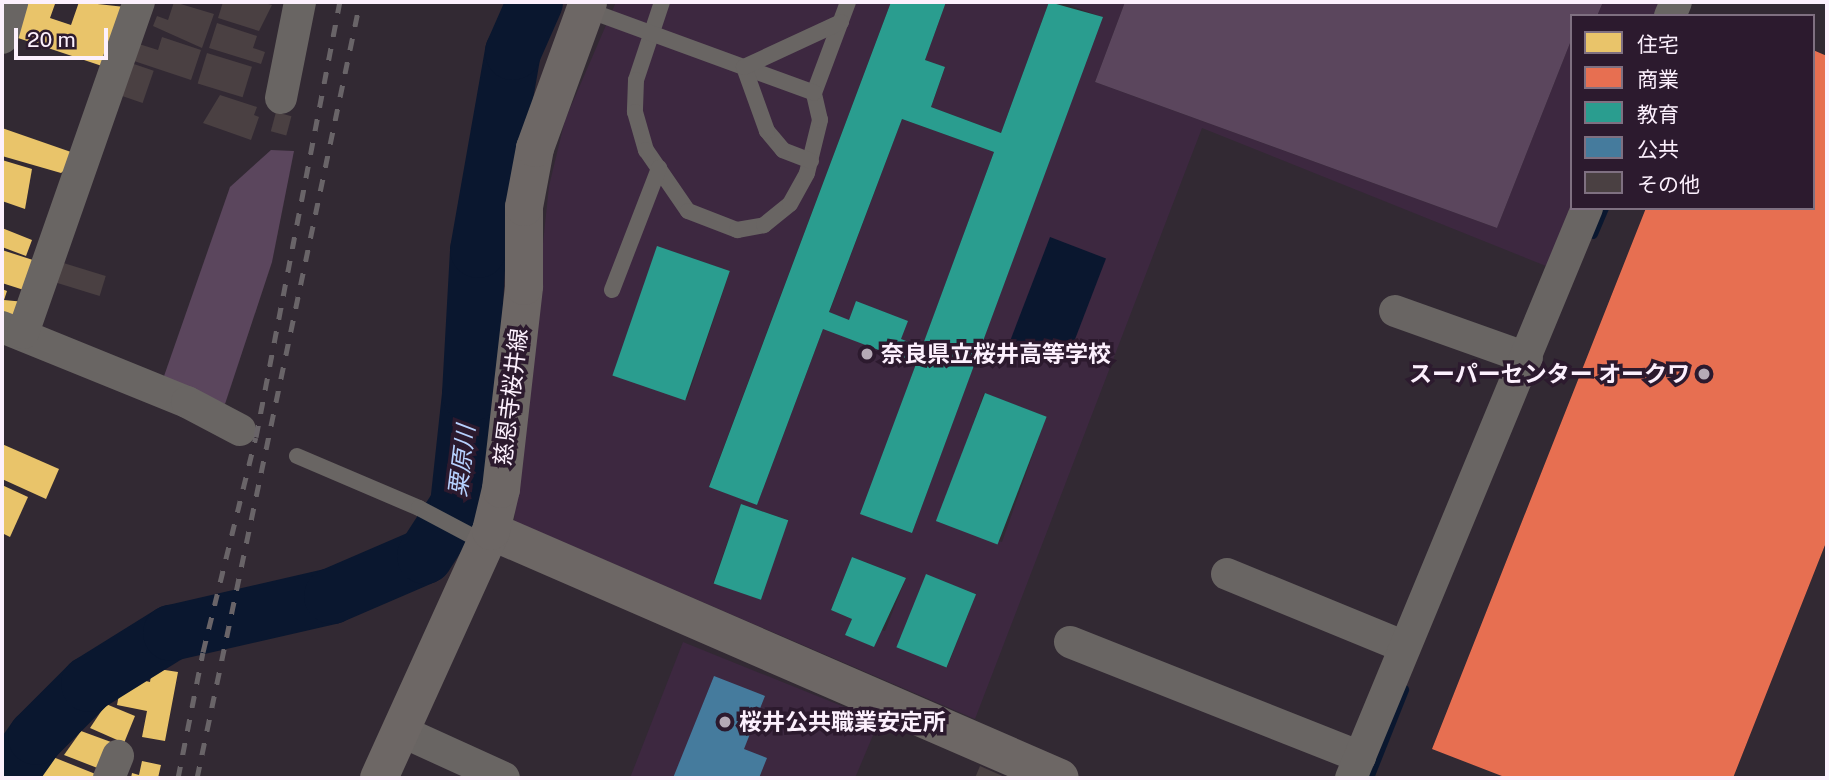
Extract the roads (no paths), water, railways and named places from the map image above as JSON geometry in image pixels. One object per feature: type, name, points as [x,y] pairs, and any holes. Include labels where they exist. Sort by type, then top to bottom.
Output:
[{"type":"main road","name":"慈恩寺桜井線","points":[[379,778],[501,489],[524,286],[524,207],[534,148],[580,4]]},
{"type":"main road","points":[[481,537],[1060,778]]},
{"type":"street","points":[[2,38],[12,2]]},
{"type":"street","points":[[139,2],[13,330],[187,402],[240,430]]},
{"type":"street","points":[[281,98],[300,2]]},
{"type":"street","points":[[1070,642],[1356,767],[1586,210]]},
{"type":"street","points":[[1395,311],[1527,358]]},
{"type":"street","points":[[1227,574],[1405,647]]},
{"type":"street","points":[[401,730],[503,778]]},
{"type":"lane","points":[[662,2],[655,34],[636,80],[635,112],[646,150],[688,211],[737,230],[764,225],[790,204],[811,161],[820,120],[814,93],[848,2]]},
{"type":"lane","points":[[580,4],[814,93]]},
{"type":"lane","points":[[744,67],[841,22]]},
{"type":"lane","points":[[744,67],[767,131],[783,150],[811,161]]},
{"type":"lane","points":[[612,289],[659,168]]},
{"type":"lane","points":[[297,456],[481,537]]},
{"type":"water","points":[[1050,237],[1106,259],[1067,361],[1011,340]]},
{"type":"waterway","name":"粟原川","points":[[529,2],[534,4]]},
{"type":"waterway","name":"粟原川","points":[[7,778],[36,737],[89,684],[171,633],[332,596],[425,556],[458,505],[470,394],[478,250],[513,52],[535,2]]},
{"type":"waterway","points":[[1593,234],[1603,210]]},
{"type":"waterway","points":[[1369,778],[1404,690]]},
{"type":"railway","points":[[178,778],[203,652],[256,437],[340,2]]},
{"type":"railway","points":[[197,778],[360,2]]},
{"type":"place","name":"奈良県立桜井高等学校","points":[[867,354]]},
{"type":"place","name":"スーパーセンター オークワ","points":[[1704,374]]},
{"type":"place","name":"桜井公共職業安定所","points":[[725,722]]}]
